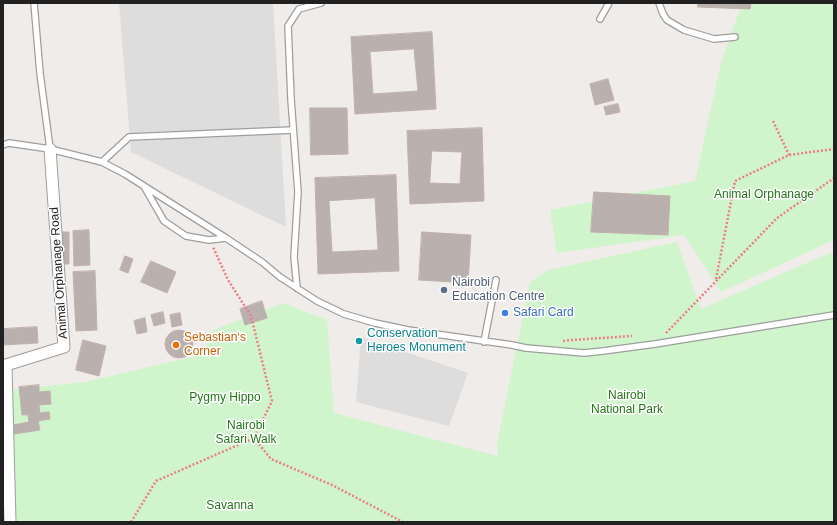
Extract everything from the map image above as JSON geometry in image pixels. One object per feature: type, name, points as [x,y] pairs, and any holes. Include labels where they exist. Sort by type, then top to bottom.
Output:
[{"type":"street","name":"Animal Orphanage Road","points":[[10,522],[6,365],[64,347],[50,149]]},
{"type":"lane","points":[[34,3],[40,74],[50,149]]},
{"type":"lane","points":[[297,288],[294,257],[298,192],[293,130],[288,26],[299,9],[321,3]]},
{"type":"lane","points":[[600,19],[609,3]]},
{"type":"lane","points":[[659,3],[662,14],[667,20],[684,30],[714,39],[735,37]]},
{"type":"lane","points":[[102,162],[129,137],[293,130]]},
{"type":"lane","points":[[3,145],[9,143],[50,149],[102,162],[125,174],[226,238],[262,262],[280,277],[317,301],[344,314],[375,323],[408,330],[526,348],[584,353],[655,344],[834,316]]},
{"type":"lane","points":[[144,186],[164,221],[186,236],[210,240],[226,238]]},
{"type":"lane","points":[[484,342],[496,280]]},
{"type":"path","points":[[773,121],[788,155]]},
{"type":"path","points":[[716,281],[735,180],[788,155],[834,149]]},
{"type":"path","points":[[664,335],[777,218],[834,178]]},
{"type":"path","points":[[131,522],[156,481],[254,438],[272,400],[251,316],[228,280],[210,240]]},
{"type":"path","points":[[557,342],[634,336]]},
{"type":"path","points":[[254,438],[271,459],[332,486],[403,522]]},
{"type":"green space","name":"Animal Orphanage","points":[[742,3],[834,3],[834,240],[721,292],[684,235],[557,253],[550,210],[695,181],[721,63]]},
{"type":"green space","points":[[677,242],[701,309],[834,251],[834,522],[16,522],[8,390],[85,382],[204,354],[211,331],[283,303],[327,320],[334,413],[498,456],[497,443],[530,282],[548,270]]},
{"type":"shaded area","points":[[119,3],[273,3],[286,227],[131,152]]},
{"type":"shaded area","points":[[361,337],[468,373],[449,426],[356,402]]},
{"type":"building","points":[[698,3],[751,3],[750,9],[698,7]]},
{"type":"building","points":[[432,32],[436,109],[355,114],[351,37]]},
{"type":"building","points":[[414,49],[418,91],[373,94],[370,52]]},
{"type":"building","points":[[608,79],[614,100],[595,105],[590,84]]},
{"type":"building","points":[[618,104],[620,112],[606,115],[604,107]]},
{"type":"building","points":[[310,108],[347,108],[348,154],[311,155]]},
{"type":"building","points":[[482,128],[484,201],[410,204],[407,131]],"holes":[[[432,151],[462,152],[460,184],[430,183]]]},
{"type":"building","points":[[396,175],[399,271],[318,274],[315,178]],"holes":[[[375,198],[378,250],[332,252],[329,201]]]},
{"type":"building","points":[[594,192],[670,196],[668,235],[591,232]]},
{"type":"building","points":[[89,230],[90,265],[74,266],[73,231]]},
{"type":"building","points":[[60,232],[69,232],[69,264],[60,264]]},
{"type":"building","points":[[422,232],[471,235],[468,283],[419,280]]},
{"type":"building","points":[[125,256],[133,259],[128,273],[120,270]]},
{"type":"building","points":[[151,261],[176,272],[167,293],[141,282]]},
{"type":"building","points":[[95,271],[97,330],[76,331],[73,272]]},
{"type":"building","points":[[262,301],[267,318],[245,325],[240,309]]},
{"type":"building","points":[[163,312],[165,323],[154,326],[151,315]]},
{"type":"building","points":[[180,313],[182,325],[172,327],[170,315]]},
{"type":"building","points":[[145,318],[147,332],[137,334],[134,321]]},
{"type":"building","points":[[37,327],[38,343],[3,345],[3,329]]},
{"type":"building","points":[[179,330],[189,334],[193,344],[189,354],[179,358],[169,354],[165,344],[169,334]]},
{"type":"building","points":[[83,340],[106,346],[99,376],[76,370]]},
{"type":"building","points":[[39,385],[39,392],[50,391],[51,404],[39,405],[40,414],[22,415],[19,387]]},
{"type":"building","points":[[49,412],[50,419],[38,421],[40,430],[14,434],[13,425],[29,422],[28,415]]},
{"type":"place","name":"Nairobi Education Centre","points":[[444,290]]},
{"type":"place","name":"Safari Card","points":[[505,313]]},
{"type":"place","name":"Conservation Heroes Monument","points":[[359,341]]},
{"type":"place","name":"Sebastian‘s Corner","points":[[176,345]]},
{"type":"park label","name":"Pygmy Hippo","points":[[225,398]]},
{"type":"park label","name":"Nairobi National Park","points":[[627,403]]},
{"type":"park label","name":"Nairobi Safari Walk","points":[[246,433]]},
{"type":"park label","name":"Savanna","points":[[230,506]]}]
